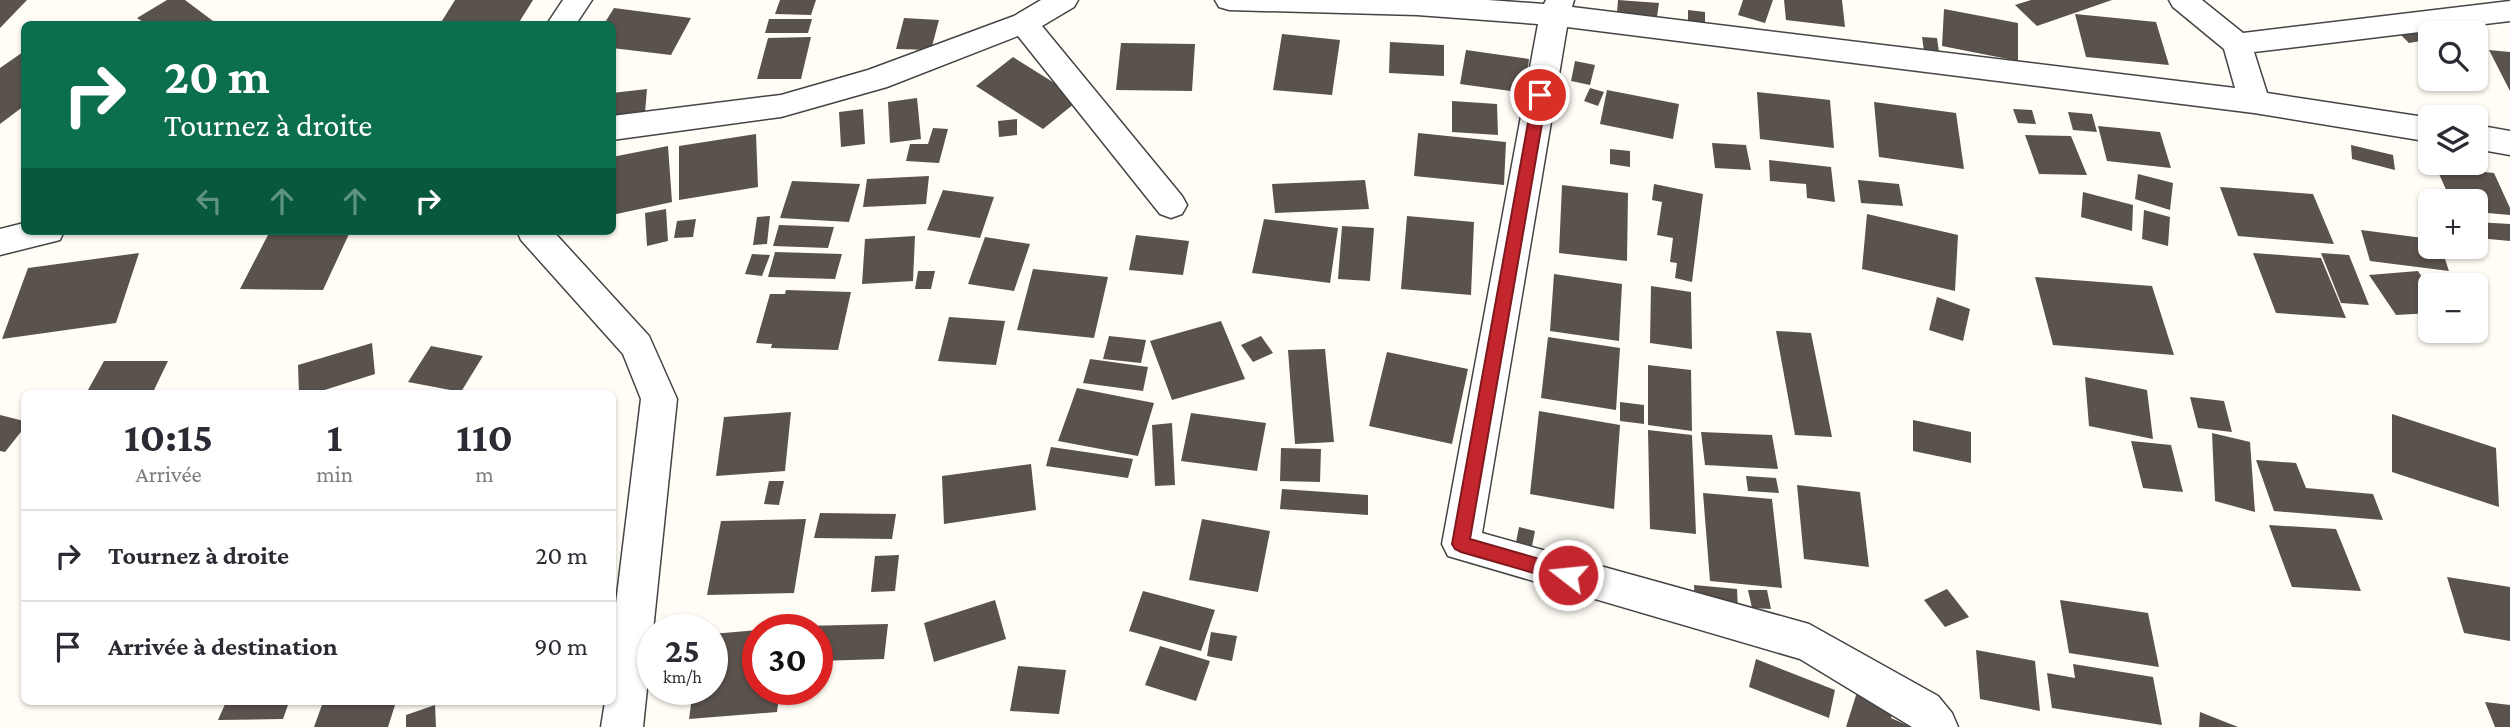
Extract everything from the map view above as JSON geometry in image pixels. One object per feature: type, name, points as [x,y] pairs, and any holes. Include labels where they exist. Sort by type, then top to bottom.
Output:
[{"type":"street","points":[[563,21],[578,0]]},
{"type":"street","points":[[616,127],[781,106],[876,79],[1024,23],[1065,0]]},
{"type":"street","points":[[1229,0],[1557,8],[2254,102],[2418,128]]},
{"type":"street","points":[[2183,0],[2237,44],[2254,102]]},
{"type":"street","points":[[1557,8],[1461,544],[1809,643],[1924,710],[1937,727]]},
{"type":"street","points":[[2237,44],[2510,11]]},
{"type":"street","points":[[1024,23],[1171,205]]},
{"type":"street","points":[[2488,139],[2510,142]]},
{"type":"street","points":[[2,247],[36,235]]},
{"type":"street","points":[[537,235],[637,346],[659,399],[622,727]]},
{"type":"building","points":[[0,0],[27,0],[0,28]]},
{"type":"building","points":[[167,0],[185,0],[213,21],[142,21],[137,18]]},
{"type":"building","points":[[455,0],[533,0],[520,21],[442,21]]},
{"type":"building","points":[[780,0],[816,0],[811,15],[775,14]]},
{"type":"building","points":[[1618,0],[1659,3],[1657,17],[1617,12]]},
{"type":"building","points":[[1743,0],[1773,0],[1765,23],[1738,15]]},
{"type":"building","points":[[1784,0],[1842,0],[1845,27],[1786,20]]},
{"type":"building","points":[[2031,0],[2112,0],[2037,26],[2015,5]]},
{"type":"building","points":[[614,8],[691,18],[671,55],[616,48],[616,21],[606,21]]},
{"type":"building","points":[[1944,9],[2018,23],[2018,61],[1942,46]]},
{"type":"building","points":[[1688,10],[1705,12],[1705,24],[1688,22]]},
{"type":"building","points":[[2075,14],[2156,22],[2169,65],[2086,57]]},
{"type":"building","points":[[904,18],[939,20],[931,50],[896,49]]},
{"type":"building","points":[[769,19],[812,19],[808,33],[765,33]]},
{"type":"building","points":[[2414,28],[2418,32],[2418,41],[2409,43],[2397,31]]},
{"type":"building","points":[[1282,34],[1340,40],[1332,95],[1273,90]]},
{"type":"building","points":[[811,37],[801,79],[757,79],[768,38]]},
{"type":"building","points":[[1922,37],[1937,38],[1939,52],[1924,51]]},
{"type":"building","points":[[1390,42],[1444,45],[1444,76],[1389,73]]},
{"type":"building","points":[[1121,43],[1195,44],[1192,91],[1116,90]]},
{"type":"building","points":[[1466,50],[1529,59],[1525,93],[1460,84]]},
{"type":"building","points":[[2489,50],[2510,52],[2510,91]]},
{"type":"building","points":[[21,53],[21,108],[0,124],[0,68]]},
{"type":"building","points":[[1013,57],[1080,99],[1043,129],[976,86]]},
{"type":"building","points":[[1575,61],[1595,65],[1590,85],[1571,81]]},
{"type":"building","points":[[1590,88],[1604,92],[1598,106],[1584,101]]},
{"type":"building","points":[[647,89],[645,113],[616,117],[616,93]]},
{"type":"building","points":[[1607,90],[1679,104],[1673,139],[1600,124]]},
{"type":"building","points":[[1757,92],[1830,100],[1834,148],[1760,139]]},
{"type":"building","points":[[917,98],[921,139],[890,143],[888,102]]},
{"type":"building","points":[[1452,101],[1497,104],[1498,135],[1452,132]]},
{"type":"building","points":[[1874,102],[1956,113],[1964,169],[1879,157]]},
{"type":"building","points":[[863,109],[865,144],[841,147],[839,112]]},
{"type":"building","points":[[2013,109],[2032,110],[2036,124],[2018,123]]},
{"type":"building","points":[[2068,112],[2092,114],[2097,132],[2073,130]]},
{"type":"building","points":[[1017,119],[1017,135],[999,137],[998,121]]},
{"type":"building","points":[[2098,126],[2160,132],[2171,168],[2107,161]]},
{"type":"building","points":[[933,128],[948,129],[939,163],[906,161],[910,144],[928,144]]},
{"type":"building","points":[[1418,133],[1506,142],[1504,185],[1414,176]]},
{"type":"building","points":[[756,134],[758,187],[679,200],[679,146]]},
{"type":"building","points":[[2025,135],[2071,136],[2087,175],[2039,174]]},
{"type":"building","points":[[1712,143],[1746,145],[1751,170],[1715,168]]},
{"type":"building","points":[[2351,145],[2393,155],[2395,170],[2352,159]]},
{"type":"building","points":[[668,146],[672,202],[616,214],[616,156]]},
{"type":"building","points":[[1610,149],[1630,151],[1630,167],[1610,164]]},
{"type":"building","points":[[1769,160],[1831,167],[1835,202],[1807,198],[1806,184],[1770,181]]},
{"type":"building","points":[[2494,173],[2510,208],[2510,215],[2488,213],[2488,189],[2446,189],[2440,175]]},
{"type":"building","points":[[2138,174],[2173,183],[2170,210],[2135,199]]},
{"type":"building","points":[[929,176],[926,204],[863,207],[867,179]]},
{"type":"building","points":[[1365,180],[1369,209],[1275,213],[1272,184]]},
{"type":"building","points":[[1858,180],[1899,184],[1903,206],[1861,203]]},
{"type":"building","points":[[792,181],[860,184],[849,222],[780,218]]},
{"type":"building","points":[[1654,184],[1703,194],[1692,282],[1675,278],[1677,263],[1670,262],[1673,238],[1657,235],[1662,202],[1652,200]]},
{"type":"building","points":[[1562,185],[1628,193],[1627,261],[1559,253]]},
{"type":"building","points":[[2220,187],[2313,194],[2334,244],[2238,236]]},
{"type":"building","points":[[943,190],[994,197],[980,238],[927,230]]},
{"type":"building","points":[[2083,192],[2133,205],[2132,231],[2081,217]]},
{"type":"building","points":[[666,209],[668,241],[647,246],[645,213]]},
{"type":"building","points":[[2144,210],[2170,217],[2168,246],[2142,239]]},
{"type":"building","points":[[1867,214],[1958,235],[1955,291],[1862,269]]},
{"type":"building","points":[[770,216],[767,244],[753,245],[757,217]]},
{"type":"building","points":[[1407,216],[1474,222],[1471,295],[1401,289]]},
{"type":"building","points":[[696,219],[693,237],[674,238],[677,221]]},
{"type":"building","points":[[1264,219],[1338,228],[1330,283],[1252,273]]},
{"type":"building","points":[[2488,223],[2510,224],[2510,241],[2488,239]]},
{"type":"building","points":[[779,225],[834,227],[828,248],[773,246]]},
{"type":"building","points":[[1342,226],[1374,228],[1370,281],[1338,279]]},
{"type":"building","points":[[2361,230],[2418,237],[2418,259],[2445,259],[2449,271],[2370,261]]},
{"type":"building","points":[[268,235],[349,235],[323,290],[240,289]]},
{"type":"building","points":[[1136,235],[1189,241],[1183,275],[1129,270]]},
{"type":"building","points":[[915,236],[913,281],[862,284],[865,239]]},
{"type":"building","points":[[985,237],[1030,244],[1014,291],[968,284]]},
{"type":"building","points":[[775,252],[842,254],[835,279],[768,277]]},
{"type":"building","points":[[139,253],[116,323],[2,339],[28,268]]},
{"type":"building","points":[[2253,253],[2321,258],[2346,318],[2276,313]]},
{"type":"building","points":[[2321,253],[2349,255],[2369,305],[2341,303]]},
{"type":"building","points":[[752,254],[770,255],[762,276],[745,274]]},
{"type":"building","points":[[1033,269],[1108,277],[1094,338],[1017,330]]},
{"type":"building","points":[[918,271],[935,271],[931,289],[915,289]]},
{"type":"building","points":[[2418,271],[2418,314],[2396,315],[2369,275]]},
{"type":"building","points":[[1554,274],[1622,284],[1619,341],[1550,331]]},
{"type":"building","points":[[2035,277],[2152,286],[2174,355],[2053,345]]},
{"type":"building","points":[[1651,286],[1691,292],[1692,349],[1650,343]]},
{"type":"building","points":[[786,290],[851,292],[838,350],[771,348],[772,344],[756,343],[770,294],[785,294]]},
{"type":"building","points":[[1937,297],[1970,309],[1963,341],[1929,330]]},
{"type":"building","points":[[949,317],[1005,321],[996,365],[938,361]]},
{"type":"building","points":[[1221,321],[1245,379],[1172,400],[1150,341]]},
{"type":"building","points":[[1776,331],[1811,333],[1832,437],[1795,435]]},
{"type":"building","points":[[1109,336],[1146,340],[1141,363],[1103,359]]},
{"type":"building","points":[[1261,336],[1273,353],[1253,362],[1241,345]]},
{"type":"building","points":[[1548,337],[1620,348],[1616,410],[1541,398]]},
{"type":"building","points":[[372,343],[375,374],[325,390],[299,390],[298,365]]},
{"type":"building","points":[[431,346],[483,356],[462,390],[408,382]]},
{"type":"building","points":[[1325,349],[1334,442],[1295,444],[1288,350]]},
{"type":"building","points":[[1387,352],[1468,369],[1452,444],[1369,426]]},
{"type":"building","points":[[1090,359],[1148,367],[1143,391],[1083,383]]},
{"type":"building","points":[[104,361],[168,361],[154,390],[88,390]]},
{"type":"building","points":[[1648,365],[1691,370],[1692,431],[1648,425]]},
{"type":"building","points":[[2085,377],[2147,390],[2153,439],[2089,426]]},
{"type":"building","points":[[1077,388],[1154,403],[1138,456],[1058,441]]},
{"type":"building","points":[[2190,397],[2224,401],[2232,432],[2198,428]]},
{"type":"building","points":[[1620,402],[1644,405],[1644,424],[1620,421]]},
{"type":"building","points":[[1539,411],[1620,425],[1614,509],[1530,494]]},
{"type":"building","points":[[791,412],[785,471],[716,476],[724,417]]},
{"type":"building","points":[[1191,413],[1266,423],[1257,471],[1181,461]]},
{"type":"building","points":[[2392,414],[2496,448],[2499,507],[2392,472]]},
{"type":"building","points":[[0,415],[21,420],[21,432],[5,452],[0,451]]},
{"type":"building","points":[[1913,420],[1971,432],[1971,463],[1913,451]]},
{"type":"building","points":[[1172,423],[1175,485],[1155,486],[1152,425]]},
{"type":"building","points":[[1648,430],[1692,435],[1696,534],[1650,529]]},
{"type":"building","points":[[1701,432],[1772,435],[1778,469],[1705,465]]},
{"type":"building","points":[[2212,433],[2250,442],[2255,512],[2215,501]]},
{"type":"building","points":[[2131,441],[2171,445],[2183,492],[2143,488]]},
{"type":"building","points":[[1051,447],[1133,459],[1128,478],[1046,466]]},
{"type":"building","points":[[1281,448],[1321,449],[1320,482],[1280,481]]},
{"type":"building","points":[[2256,460],[2296,463],[2306,488],[2373,494],[2383,520],[2274,511]]},
{"type":"building","points":[[1031,464],[1036,510],[944,524],[942,476]]},
{"type":"building","points":[[1746,476],[1776,478],[1779,493],[1748,491]]},
{"type":"building","points":[[769,481],[784,481],[779,505],[764,504]]},
{"type":"building","points":[[1797,485],[1860,492],[1869,567],[1804,559]]},
{"type":"building","points":[[1282,489],[1368,495],[1368,515],[1280,509]]},
{"type":"building","points":[[1703,493],[1772,499],[1782,588],[1710,581]]},
{"type":"building","points":[[820,513],[896,514],[892,539],[814,538]]},
{"type":"building","points":[[806,519],[794,593],[707,595],[721,521]]},
{"type":"building","points":[[1202,519],[1270,531],[1258,592],[1189,580]]},
{"type":"building","points":[[2269,525],[2336,529],[2361,591],[2292,587]]},
{"type":"building","points":[[1519,527],[1535,531],[1532,546],[1516,542]]},
{"type":"building","points":[[899,555],[895,591],[871,592],[875,556]]},
{"type":"building","points":[[2447,577],[2510,587],[2510,641],[2464,633]]},
{"type":"building","points":[[1694,585],[1737,589],[1738,610],[1695,605]]},
{"type":"building","points":[[1947,589],[1969,617],[1945,627],[1924,600]]},
{"type":"building","points":[[1748,590],[1767,590],[1771,609],[1752,608]]},
{"type":"building","points":[[1143,591],[1215,610],[1201,651],[1129,631]]},
{"type":"building","points":[[995,600],[1006,639],[934,662],[924,623]]},
{"type":"building","points":[[2060,600],[2148,613],[2159,667],[2069,653]]},
{"type":"building","points":[[888,624],[884,659],[833,661],[833,625]]},
{"type":"building","points":[[742,631],[742,705],[778,705],[777,712],[689,719],[691,705],[728,705],[728,633]]},
{"type":"building","points":[[1211,632],[1237,636],[1232,661],[1207,656]]},
{"type":"building","points":[[1160,646],[1210,661],[1196,701],[1145,685]]},
{"type":"building","points":[[1976,650],[2035,661],[2040,711],[1980,699]]},
{"type":"building","points":[[1756,659],[1835,690],[1829,718],[1749,687]]},
{"type":"building","points":[[2073,664],[2153,677],[2162,725],[2052,708],[2047,673],[2075,678]]},
{"type":"building","points":[[1018,666],[1066,670],[1059,714],[1010,711]]},
{"type":"building","points":[[1858,689],[1895,706],[1891,718],[1911,727],[1846,727]]},
{"type":"building","points":[[2485,702],[2510,705],[2510,727],[2495,727]]},
{"type":"building","points":[[225,705],[288,705],[283,719],[218,720]]},
{"type":"building","points":[[322,705],[395,705],[388,727],[314,727]]},
{"type":"building","points":[[435,705],[436,727],[406,727],[406,715]]},
{"type":"building","points":[[2200,712],[2238,727],[2199,727]]},
{"type":"route","points":[[1540,95],[1461,544],[1568,575]]}]
